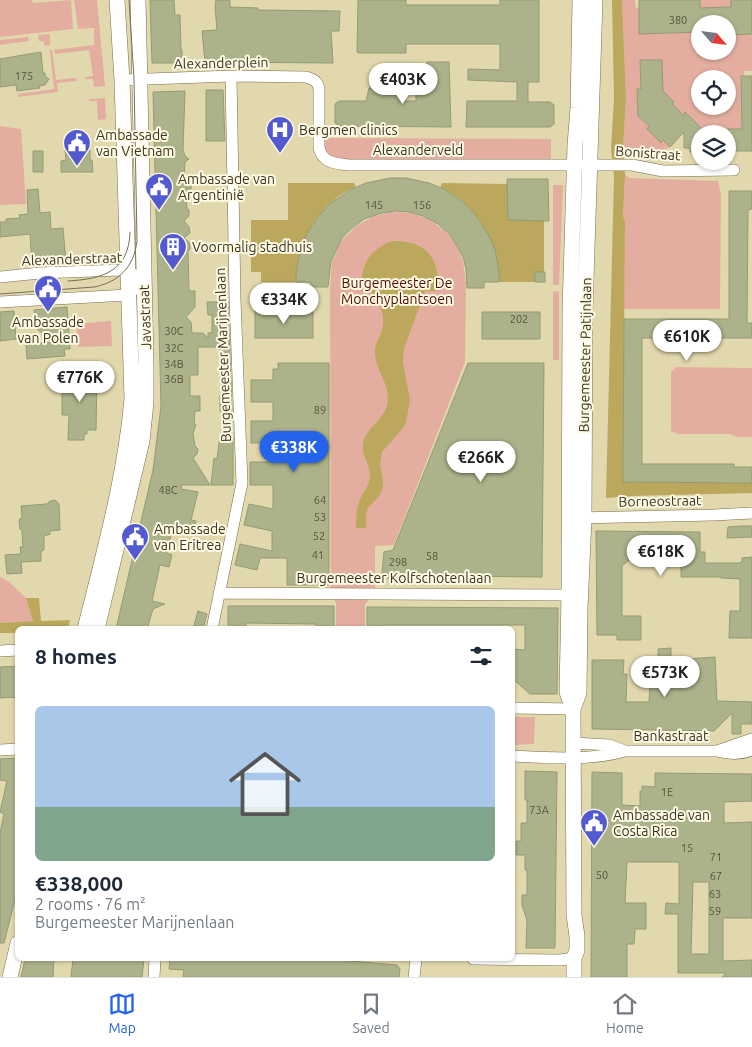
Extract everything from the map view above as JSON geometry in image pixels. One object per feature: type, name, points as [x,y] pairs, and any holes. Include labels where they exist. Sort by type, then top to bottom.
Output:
[{"type":"main road","name":"Javastraat","points":[[87,626],[120,488],[132,399],[122,80],[117,0]]},
{"type":"main road","name":"Javastraat","points":[[98,626],[142,441],[146,402],[138,0]]},
{"type":"main road","name":"Burgemeester Patijnlaan","points":[[580,0],[578,108],[582,165]]},
{"type":"main road","name":"Burgemeester Patijnlaan","points":[[574,977],[574,958],[568,949],[574,914],[573,709],[579,692],[580,608],[570,311],[595,0]]},
{"type":"main road","name":"Burgemeester Patijnlaan","points":[[573,709],[566,692],[569,594],[576,518]]},
{"type":"main road","points":[[10,977],[15,956]]},
{"type":"street","name":"Alexanderplein","points":[[122,80],[231,76],[306,77],[313,79],[318,84]]},
{"type":"street","name":"Burgemeester Marijnenlaan","points":[[213,626],[242,483],[231,76]]},
{"type":"street","name":"Alexanderveld","points":[[318,84],[320,89],[319,148],[326,160],[334,163],[348,165],[582,165]]},
{"type":"street","name":"Bonistraat","points":[[582,165],[630,165],[663,171],[734,170]]},
{"type":"street","name":"Alexanderstraat","points":[[0,277],[127,271],[144,280]]},
{"type":"street","points":[[0,302],[128,295],[144,280]]},
{"type":"street","name":"Borneostraat","points":[[576,518],[752,513]]},
{"type":"street","name":"Burgemeester Kolfschotenlaan","points":[[219,593],[569,594]]},
{"type":"street","points":[[0,651],[15,650]]},
{"type":"street","points":[[515,708],[573,709]]},
{"type":"street","name":"Bankastraat","points":[[717,751],[752,739]]},
{"type":"street","points":[[0,750],[15,749]]},
{"type":"street","name":"Bankastraat","points":[[515,756],[573,750],[612,755],[625,751],[717,751],[741,754],[752,750]]},
{"type":"street","points":[[515,959],[560,960],[574,958]]},
{"type":"street","points":[[154,977],[156,961]]},
{"type":"street","points":[[414,977],[416,961]]},
{"type":"green space","points":[[0,0],[32,0],[33,3],[71,0],[73,29],[0,37]]},
{"type":"green space","points":[[74,0],[97,0],[105,86],[94,87],[93,79],[85,79],[85,77],[93,76],[89,50],[55,54],[54,50],[94,45],[94,28],[78,29]]},
{"type":"green space","points":[[622,0],[635,0],[636,8],[639,8],[640,34],[691,32],[691,60],[736,60],[736,35],[752,34],[752,71],[744,71],[744,76],[741,77],[742,129],[736,129],[736,125],[694,125],[672,104],[674,101],[663,91],[662,60],[640,60],[641,89],[637,90],[638,116],[670,147],[661,151],[623,149],[626,98]]},
{"type":"green space","points":[[700,0],[731,0],[731,7],[700,8]]},
{"type":"green space","points":[[50,34],[50,45],[44,46],[44,41],[39,41],[38,35]]},
{"type":"green space","points":[[28,37],[29,41],[0,45],[0,40]]},
{"type":"green space","points":[[50,50],[52,50],[56,80],[76,78],[77,81],[57,83],[58,92],[18,97],[18,94],[54,89]]},
{"type":"green space","points":[[105,98],[106,119],[98,120],[97,101],[89,101],[89,99]]},
{"type":"green space","points":[[0,126],[21,129],[26,204],[0,205]]},
{"type":"green space","points":[[319,138],[551,139],[551,159],[348,165],[326,160]]},
{"type":"green space","points":[[625,175],[630,178],[718,181],[721,194],[720,309],[624,309],[625,221],[623,217]]},
{"type":"green space","points":[[553,185],[563,185],[559,285],[553,285]]},
{"type":"green space","name":"Burgemeester De Monchyplantsoen","points":[[391,212],[411,213],[428,219],[445,231],[456,244],[463,261],[466,284],[465,362],[394,545],[375,546],[375,590],[365,605],[365,626],[336,626],[336,603],[331,590],[330,288],[332,262],[340,242],[355,227],[372,217]]},
{"type":"green space","points":[[559,291],[559,360],[553,360],[553,292]]},
{"type":"green space","points":[[111,321],[112,346],[78,347],[76,324]]},
{"type":"green space","points":[[676,367],[752,368],[752,437],[737,437],[730,434],[678,434],[671,431],[671,372]]},
{"type":"green space","points":[[0,577],[8,581],[26,598],[33,621],[0,623]]},
{"type":"green space","points":[[515,717],[535,717],[534,744],[515,745]]},
{"type":"shaded area","points":[[612,0],[622,0],[626,98],[623,149],[625,175],[623,217],[625,221],[623,482],[752,483],[752,493],[606,498],[614,176],[611,150],[614,98]]},
{"type":"shaded area","points":[[288,183],[354,183],[356,187],[331,203],[320,213],[312,225],[300,253],[296,282],[261,282],[261,272],[251,272],[251,220],[288,220]]},
{"type":"shaded area","points":[[442,183],[507,184],[544,220],[544,272],[535,272],[535,282],[499,282],[495,253],[483,226],[465,204],[440,188]]},
{"type":"shaded area","points":[[392,241],[414,244],[429,253],[437,269],[439,291],[425,291],[404,349],[403,362],[410,400],[406,423],[382,452],[380,465],[383,487],[380,495],[368,508],[366,528],[356,528],[358,505],[370,478],[363,451],[363,442],[367,433],[385,411],[388,398],[375,352],[375,346],[382,330],[383,315],[371,292],[361,291],[362,274],[371,255],[383,245]]},
{"type":"shaded area","points":[[26,598],[39,598],[41,621],[70,620],[69,626],[15,626],[15,633],[0,633],[0,623],[33,621]]},
{"type":"building","points":[[150,0],[174,0],[175,15],[180,15],[182,57],[180,58],[180,63],[152,63]]},
{"type":"building","points":[[216,0],[230,0],[230,7],[258,8],[258,10],[340,11],[339,31],[331,31],[333,63],[205,62],[202,31],[217,30]]},
{"type":"building","points":[[358,0],[406,0],[406,5],[500,5],[500,0],[539,0],[539,82],[528,82],[528,102],[550,102],[554,105],[554,124],[550,127],[466,127],[467,101],[517,101],[517,82],[468,80],[468,69],[500,70],[500,44],[406,44],[406,53],[359,53],[357,52]]},
{"type":"building","points":[[639,0],[700,0],[700,8],[731,7],[731,0],[752,0],[752,34],[736,35],[736,15],[691,15],[691,32],[639,34]]},
{"type":"building","points":[[41,52],[43,73],[49,79],[45,85],[39,86],[40,88],[17,91],[16,85],[0,87],[0,59]]},
{"type":"building","points":[[640,60],[662,60],[663,91],[684,116],[685,112],[698,125],[691,125],[691,152],[690,148],[684,148],[684,132],[670,147],[663,140],[661,143],[647,129],[649,126],[638,116],[637,89],[641,89]]},
{"type":"building","points":[[427,62],[449,62],[451,127],[340,126],[335,123],[335,104],[339,101],[366,101],[369,88],[383,90],[397,88],[400,101],[416,101],[416,81],[427,80]]},
{"type":"building","points":[[741,76],[752,76],[752,151],[736,151],[736,129],[742,129]]},
{"type":"building","points":[[206,90],[223,90],[225,141],[206,141]]},
{"type":"building","points":[[185,91],[183,150],[185,156],[189,159],[185,162],[184,177],[191,177],[191,189],[186,189],[189,216],[184,221],[189,227],[190,233],[184,238],[190,243],[188,251],[189,291],[195,291],[195,307],[186,317],[191,322],[192,333],[203,333],[208,338],[208,333],[212,333],[212,315],[208,315],[207,302],[228,302],[232,411],[220,411],[220,395],[222,395],[220,347],[198,347],[198,375],[190,375],[190,396],[200,396],[200,411],[195,411],[194,423],[196,425],[193,433],[195,446],[198,449],[197,454],[193,458],[210,485],[182,485],[181,489],[198,492],[191,520],[196,521],[193,532],[174,527],[166,553],[172,555],[169,567],[160,565],[152,601],[165,604],[153,609],[148,626],[117,626],[153,470],[161,406],[153,92]]},
{"type":"building","points":[[82,143],[87,150],[90,150],[93,172],[61,172],[61,161],[66,160],[65,150],[77,150]]},
{"type":"building","points":[[33,151],[43,151],[43,172],[33,172]]},
{"type":"building","points":[[390,178],[406,178],[429,183],[444,189],[464,203],[475,214],[495,249],[499,282],[484,282],[484,288],[467,288],[463,257],[449,234],[438,224],[423,216],[395,211],[364,219],[342,238],[331,261],[328,287],[311,287],[311,282],[296,282],[301,248],[307,233],[320,214],[332,202],[352,189],[366,183]]},
{"type":"building","points":[[507,179],[548,179],[549,221],[508,220]]},
{"type":"building","points":[[38,189],[40,213],[50,212],[51,229],[63,228],[66,262],[32,265],[30,234],[0,237],[0,222],[6,222],[6,219],[20,218],[19,215],[28,214],[27,190]]},
{"type":"building","points":[[729,191],[752,191],[752,209],[748,210],[747,323],[752,323],[752,338],[642,338],[642,464],[734,464],[734,467],[752,467],[752,483],[623,482],[624,319],[729,319]]},
{"type":"building","points":[[535,272],[545,272],[545,282],[535,282]]},
{"type":"building","points":[[67,307],[70,349],[64,349],[65,356],[27,359],[26,344],[53,342],[31,324],[36,319],[34,310]]},
{"type":"building","points":[[14,311],[16,339],[0,341],[0,312]]},
{"type":"building","points":[[255,311],[313,312],[313,338],[255,338]]},
{"type":"building","points":[[482,312],[540,312],[540,339],[482,339]]},
{"type":"building","points":[[278,363],[329,363],[329,585],[287,585],[287,558],[260,558],[257,570],[235,565],[240,544],[272,551],[272,531],[244,525],[249,504],[273,509],[273,485],[250,485],[250,462],[273,462],[273,443],[251,443],[251,421],[273,421],[273,402],[251,402],[251,380],[273,380],[273,369],[278,369]]},
{"type":"building","points":[[468,363],[544,363],[542,577],[439,576],[405,579],[384,578],[382,573],[384,552],[393,550]]},
{"type":"building","points":[[65,372],[92,372],[92,377],[97,377],[96,430],[87,430],[87,434],[84,434],[84,440],[68,440],[69,415],[62,415],[62,392],[67,392],[62,380]]},
{"type":"building","points":[[220,436],[233,438],[233,485],[211,485],[214,458],[217,459]]},
{"type":"building","points":[[55,500],[59,504],[60,530],[50,531],[50,534],[44,536],[44,550],[41,551],[41,561],[21,562],[22,573],[7,574],[5,555],[21,554],[20,547],[23,547],[19,520],[22,517],[21,506],[47,504]]},
{"type":"building","points":[[752,526],[752,537],[727,538],[728,527]]},
{"type":"building","points":[[596,531],[700,532],[700,552],[705,552],[705,563],[739,563],[742,562],[742,558],[752,557],[752,638],[729,638],[730,611],[740,611],[740,579],[681,577],[681,558],[632,558],[622,566],[622,616],[641,616],[641,640],[617,640],[617,635],[597,635]]},
{"type":"building","points":[[228,606],[334,606],[334,626],[246,623],[246,626],[228,626]]},
{"type":"building","points":[[367,607],[558,608],[557,694],[530,694],[515,681],[515,649],[525,650],[525,625],[367,625]]},
{"type":"building","points":[[198,611],[207,614],[204,626],[194,626]]},
{"type":"building","points":[[671,648],[671,660],[715,657],[717,701],[752,702],[752,724],[741,724],[741,734],[732,734],[732,713],[714,731],[592,729],[592,660],[624,660],[623,674],[627,674],[626,702],[649,702],[650,685],[659,685],[658,649]]},
{"type":"building","points":[[15,666],[15,697],[0,698],[0,667]]},
{"type":"building","points":[[15,758],[15,900],[4,943],[0,943],[0,833],[4,814],[0,812],[7,781],[0,780],[0,759]]},
{"type":"building","points":[[525,771],[557,772],[555,948],[526,948],[527,920],[522,905],[522,895],[527,895],[527,870],[525,870],[525,855],[516,855],[516,841],[521,841],[521,823],[527,823]]},
{"type":"building","points":[[592,772],[622,773],[622,805],[640,806],[642,786],[655,787],[655,773],[752,774],[752,801],[724,802],[724,823],[752,822],[752,918],[723,918],[723,961],[752,960],[752,977],[722,977],[726,973],[678,973],[678,914],[665,914],[666,903],[679,904],[679,862],[627,862],[625,903],[646,903],[646,929],[635,929],[634,944],[627,944],[627,977],[591,977]],"holes":[[[693,882],[709,882],[709,954],[691,954]]]},
{"type":"building","points":[[25,961],[54,961],[53,977],[21,977]]},
{"type":"building","points":[[73,961],[144,961],[142,977],[71,977]]},
{"type":"building","points":[[170,961],[350,961],[397,965],[400,969],[399,977],[183,977],[184,970],[169,969]]},
{"type":"tram line","points":[[0,294],[103,285],[124,272],[133,258],[137,241],[134,79],[129,0]]},
{"type":"tram line","points":[[68,281],[102,275],[119,265],[125,256],[130,232]]},
{"type":"place","name":"Bergmen clinics","points":[[280,154]]},
{"type":"place","name":"Ambassade van Vietnam","points":[[77,167]]},
{"type":"place","name":"Ambassade van Argentinië","points":[[159,211]]},
{"type":"place","name":"Voormalig stadhuis","points":[[173,271]]},
{"type":"place","name":"Ambassade van Polen","points":[[48,313]]},
{"type":"place","name":"Ambassade van Eritrea","points":[[135,561]]},
{"type":"place","name":"Ambassade van Costa Rica","points":[[594,847]]}]
